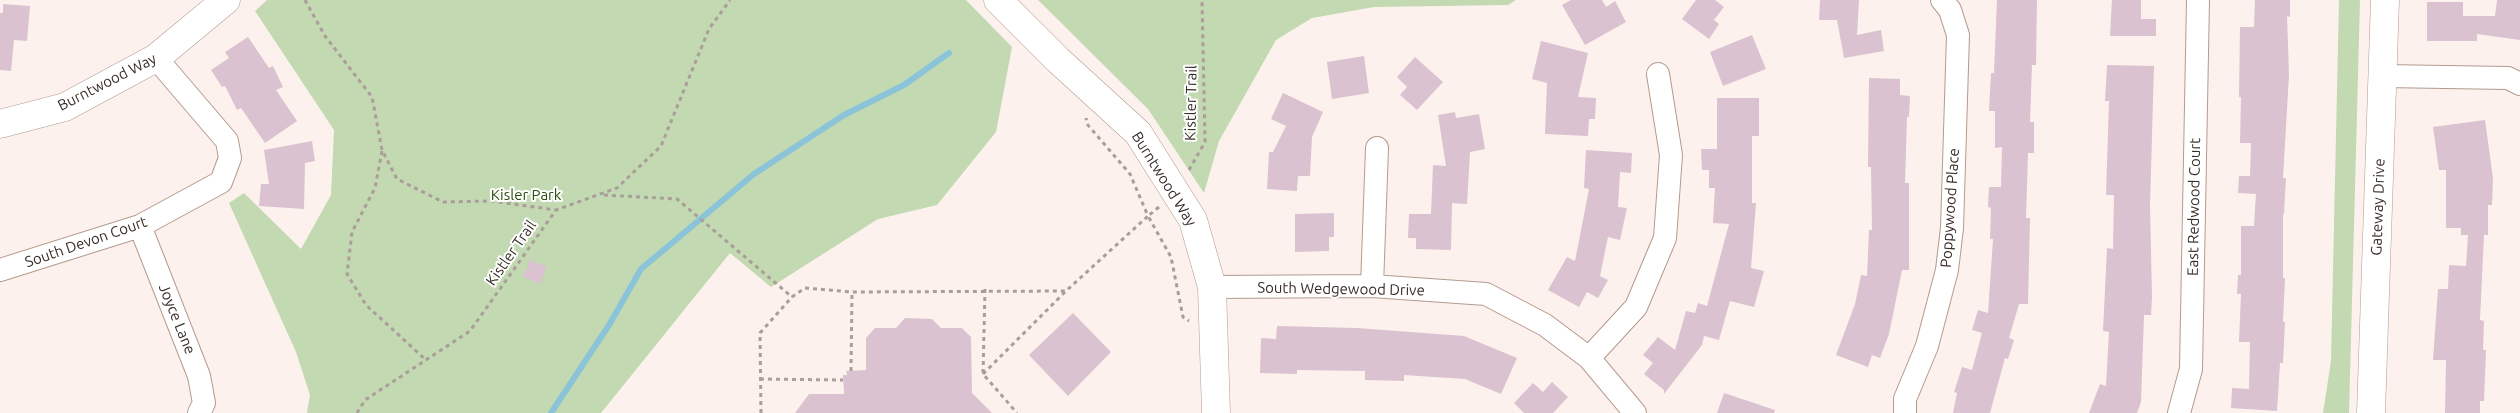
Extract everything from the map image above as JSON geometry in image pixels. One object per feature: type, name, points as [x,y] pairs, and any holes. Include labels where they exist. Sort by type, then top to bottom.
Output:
[{"type":"street","name":"Burntwood Way","points":[[0,124],[65,107],[156,58],[226,0]]},
{"type":"street","name":"Burntwood Way","points":[[998,0],[1058,60],[1138,133],[1193,220],[1212,287],[1216,413]]},
{"type":"street","name":"Poppywood Place","points":[[1905,413],[1905,399],[1927,346],[1947,270],[1952,228],[1958,35],[1950,10],[1942,0]]},
{"type":"street","name":"East Redwood Court","points":[[2178,413],[2191,368],[2198,0]]},
{"type":"street","name":"Gateway Drive","points":[[2371,413],[2385,0]]},
{"type":"street","name":"South Devon Court","points":[[0,270],[140,226],[221,182],[230,158],[227,141],[156,58]]},
{"type":"street","points":[[1589,358],[1636,307],[1665,238],[1671,155],[1658,74]]},
{"type":"street","points":[[2383,76],[2508,78],[2520,84]]},
{"type":"street","points":[[1372,286],[1377,148]]},
{"type":"street","name":"Joyce Lane","points":[[140,226],[199,376],[204,404],[199,413]]},
{"type":"street","name":"South Wedgewood Drive","points":[[1212,287],[1372,286],[1486,294],[1545,325],[1589,358],[1635,413]]},
{"type":"path","points":[[305,0],[325,36],[372,97],[382,150],[397,179],[443,202],[492,201],[556,210],[617,188],[660,146],[709,30],[730,0]]},
{"type":"path","name":"Kistler Trail","points":[[982,374],[1066,291],[1176,193],[1205,142],[1202,0]]},
{"type":"path","points":[[1085,114],[1088,124],[1130,174],[1148,216],[1171,257],[1183,317],[1193,324]]},
{"type":"path","points":[[382,150],[375,188],[352,232],[347,274],[366,305],[426,360]]},
{"type":"path","points":[[602,194],[677,199],[792,297]]},
{"type":"path","name":"Kistler Trail","points":[[357,413],[366,400],[470,330],[556,210]]},
{"type":"path","points":[[761,413],[760,333],[792,297],[805,288],[852,292],[1066,291]]},
{"type":"path","points":[[985,290],[982,374],[1017,413]]},
{"type":"path","points":[[851,371],[852,292]]},
{"type":"path","points":[[760,379],[843,380]]},
{"type":"green space","name":"Kisler Park","points":[[267,0],[966,0],[1012,47],[996,132],[937,205],[878,219],[771,287],[730,253],[601,413],[307,413],[310,395],[296,352],[229,203],[244,193],[301,249],[331,195],[334,130],[255,11]]},
{"type":"green space","points":[[1038,0],[1516,0],[1508,5],[1374,7],[1312,18],[1276,40],[1219,141],[1204,193],[1148,109]]},
{"type":"green space","points":[[2339,0],[2360,0],[2349,413],[2323,413],[2331,361]]},
{"type":"building","points":[[1571,0],[1602,0],[1606,7],[1615,1],[1626,22],[1585,45],[1562,5]]},
{"type":"building","points":[[1696,0],[1715,0],[1724,7],[1714,20],[1719,24],[1709,39],[1682,19]]},
{"type":"building","points":[[1820,0],[1859,0],[1857,35],[1881,30],[1884,51],[1844,58],[1837,20],[1819,20]]},
{"type":"building","points":[[1997,0],[2037,0],[2036,65],[2032,65],[2030,122],[2034,122],[2034,153],[2028,153],[2026,218],[2030,218],[2028,304],[2019,304],[2009,338],[2014,340],[2008,359],[2005,358],[1990,413],[1953,413],[1957,393],[1954,392],[1962,367],[1972,370],[1982,333],[1972,330],[1978,310],[1988,313],[1993,239],[1990,239],[1991,208],[1988,207],[1989,187],[2001,187],[2002,147],[1995,148],[1995,111],[1989,111],[1991,73],[1994,73]]},
{"type":"building","points":[[2112,0],[2141,0],[2141,19],[2156,19],[2156,36],[2110,36]]},
{"type":"building","points":[[2255,0],[2290,0],[2290,17],[2287,16],[2289,75],[2283,178],[2286,178],[2283,214],[2283,278],[2285,278],[2283,322],[2285,322],[2283,363],[2280,363],[2277,411],[2231,408],[2232,388],[2249,389],[2250,342],[2239,342],[2241,294],[2237,294],[2238,275],[2241,275],[2241,226],[2254,226],[2256,194],[2238,193],[2239,176],[2250,176],[2251,143],[2240,143],[2240,27],[2254,27]]},
{"type":"building","points":[[2497,0],[2520,0],[2520,40],[2477,34],[2477,41],[2427,41],[2427,2],[2463,2],[2463,16],[2495,16]]},
{"type":"building","points":[[3,4],[30,6],[27,41],[14,40],[11,71],[0,70],[0,13],[3,13]]},
{"type":"building","points":[[1752,35],[1766,69],[1723,86],[1710,52]]},
{"type":"building","points":[[248,37],[269,68],[273,66],[283,87],[276,90],[297,121],[265,143],[241,108],[237,110],[225,86],[222,87],[211,70],[229,58],[225,52]]},
{"type":"building","points":[[1541,41],[1588,53],[1578,97],[1596,98],[1595,119],[1589,119],[1588,136],[1545,134],[1547,83],[1532,79]]},
{"type":"building","points":[[1364,56],[1369,93],[1332,99],[1327,62]]},
{"type":"building","points":[[1415,57],[1443,82],[1417,110],[1400,95],[1407,87],[1397,77]]},
{"type":"building","points":[[2107,65],[2154,66],[2150,205],[2152,297],[2151,315],[2144,315],[2141,402],[2137,413],[2089,413],[2100,384],[2106,386],[2109,332],[2103,331],[2107,248],[2113,249],[2114,195],[2106,195],[2109,101],[2105,101]]},
{"type":"building","points":[[1869,78],[1900,79],[1900,95],[1910,96],[1909,117],[1907,117],[1905,183],[1909,183],[1909,270],[1902,270],[1889,334],[1880,358],[1872,355],[1868,367],[1836,355],[1855,304],[1861,275],[1867,276],[1869,230],[1872,230],[1871,167],[1868,167]]},
{"type":"building","points":[[1283,93],[1323,112],[1312,137],[1310,176],[1298,176],[1297,191],[1267,189],[1269,152],[1273,152],[1286,126],[1271,119]]},
{"type":"building","points":[[1717,98],[1759,98],[1759,136],[1752,136],[1752,203],[1756,203],[1751,268],[1764,271],[1754,307],[1730,301],[1719,340],[1704,336],[1702,345],[1664,394],[1664,390],[1644,374],[1653,363],[1643,355],[1658,337],[1675,350],[1686,311],[1695,313],[1698,303],[1707,306],[1729,224],[1713,223],[1715,188],[1709,188],[1709,170],[1702,170],[1701,149],[1717,149]]},
{"type":"building","points":[[1455,112],[1456,118],[1479,114],[1485,149],[1470,152],[1467,204],[1452,203],[1451,250],[1416,249],[1416,238],[1408,238],[1409,214],[1431,214],[1433,165],[1446,166],[1438,115]]},
{"type":"building","points":[[2485,120],[2493,178],[2492,205],[2488,205],[2488,235],[2484,235],[2480,320],[2484,321],[2483,350],[2486,350],[2484,401],[2480,401],[2480,413],[2445,413],[2446,360],[2433,360],[2438,289],[2448,289],[2449,265],[2466,266],[2468,235],[2461,235],[2461,228],[2446,228],[2446,170],[2439,170],[2433,127]]},
{"type":"building","points":[[312,141],[315,161],[305,163],[304,209],[259,206],[261,184],[269,184],[264,150]]},
{"type":"building","points":[[1586,150],[1632,153],[1631,173],[1620,172],[1618,207],[1627,208],[1620,240],[1608,237],[1600,276],[1608,280],[1598,298],[1587,292],[1579,307],[1548,290],[1567,257],[1575,261],[1589,189],[1584,188]]},
{"type":"building","points":[[1334,213],[1334,237],[1329,237],[1329,251],[1295,252],[1295,214]]},
{"type":"building","points":[[530,260],[547,267],[540,284],[523,277]]},
{"type":"building","points":[[1073,313],[1111,352],[1068,396],[1029,355]]},
{"type":"building","points":[[905,318],[932,319],[941,328],[962,328],[971,337],[972,393],[992,413],[795,413],[809,394],[844,394],[843,375],[847,375],[846,371],[866,370],[866,338],[875,328],[896,328]]},
{"type":"building","points":[[1277,326],[1357,328],[1464,336],[1517,358],[1501,394],[1465,379],[1404,375],[1404,381],[1365,380],[1365,371],[1297,370],[1297,374],[1260,373],[1261,338],[1276,339]]},
{"type":"building","points":[[1552,382],[1568,397],[1553,413],[1524,413],[1514,403],[1533,383],[1543,392]]},
{"type":"building","points":[[1724,393],[1775,410],[1774,413],[1717,413]]},
{"type":"waterway","points":[[551,413],[609,325],[641,269],[754,174],[844,115],[904,85],[949,53]]}]
